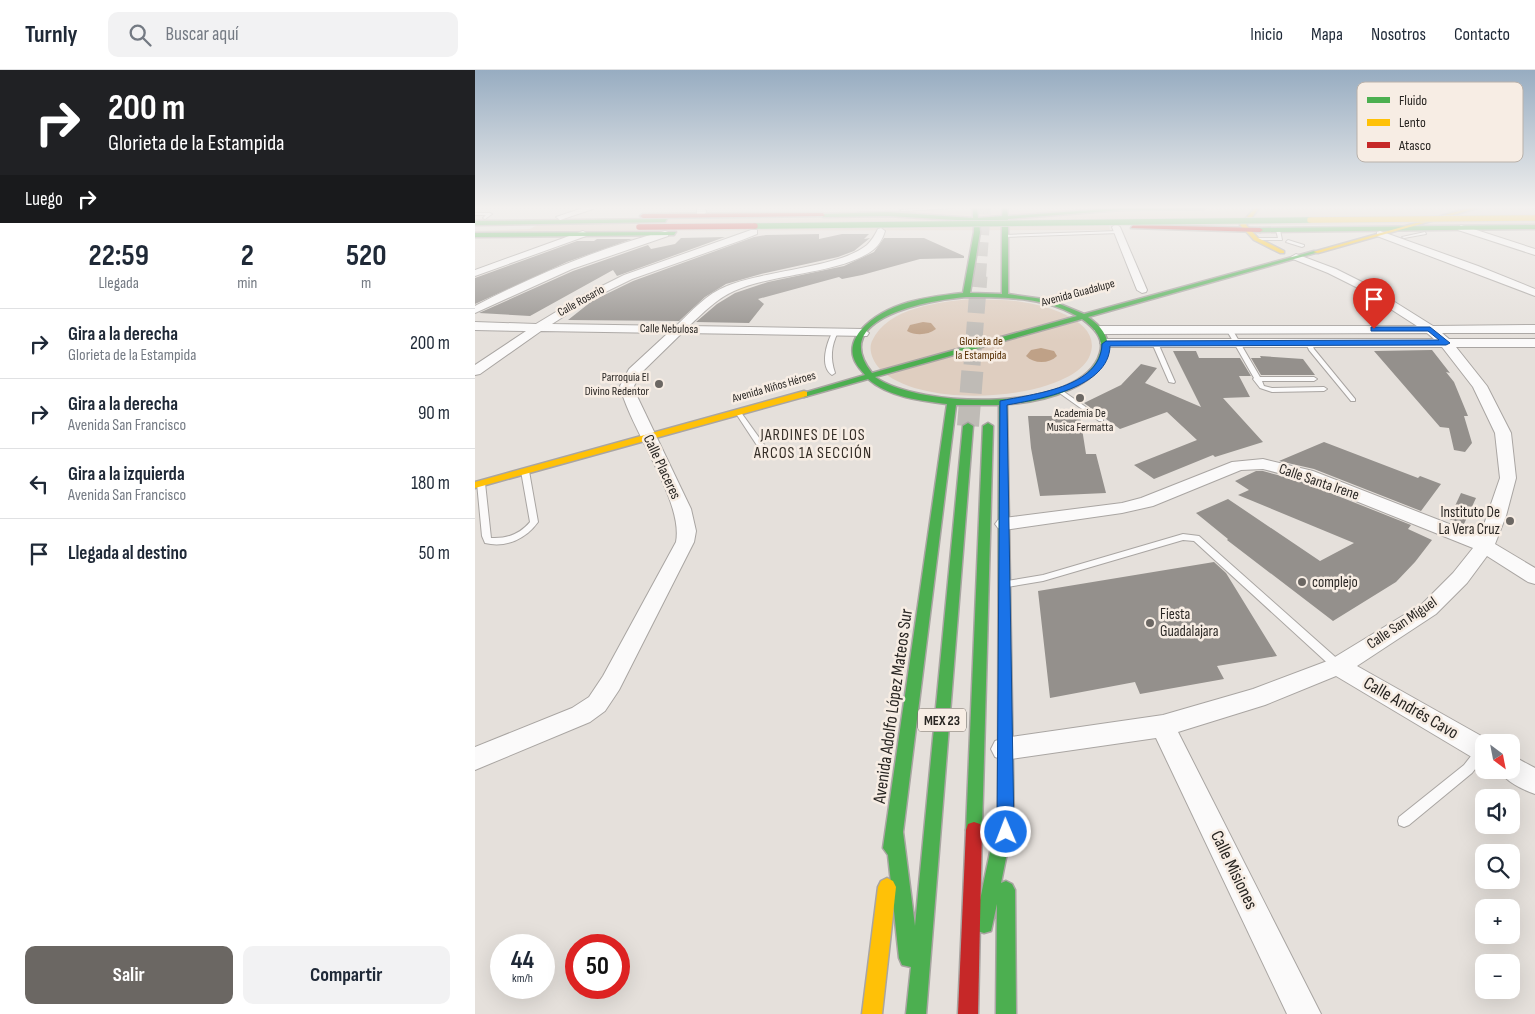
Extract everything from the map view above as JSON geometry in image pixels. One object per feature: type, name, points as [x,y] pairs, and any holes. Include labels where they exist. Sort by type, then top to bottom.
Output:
[{"type":"main road","points":[[967,295],[972,252]]},
{"type":"main road","points":[[1005,252],[1005,295]]},
{"type":"main road","name":"Avenida Guadalupe","points":[[908,353],[1281,252]]},
{"type":"main road","name":"Avenida Guadalupe","points":[[1081,315],[1282,252]]},
{"type":"main road","points":[[967,295],[1005,295],[1042,301],[1081,315],[1100,330],[1106,344],[1106,353],[1102,362],[1094,372],[1060,391],[1026,400],[1003,403],[952,403],[920,398],[893,390],[850,370],[863,333],[877,320],[897,310],[929,300],[967,295]]},
{"type":"main road","name":"Avenida Niños Héroes","points":[[478,484],[525,471],[644,428],[738,412],[850,370],[1081,315]]},
{"type":"main road","name":"Avenida Adolfo López Mateos Sur","points":[[872,1014],[894,831],[952,403]]},
{"type":"main road","points":[[1003,403],[1007,1014]]},
{"type":"main road","name":"MEX 23","points":[[916,1014],[968,426]]},
{"type":"main road","name":"MEX 23","points":[[968,1012],[988,426]]},
{"type":"main road","points":[[968,1012],[1005,813]]},
{"type":"main road","points":[[894,831],[916,1014]]},
{"type":"street","points":[[475,272],[532,252]]},
{"type":"street","points":[[475,310],[557,270],[607,252]]},
{"type":"street","name":"Calle Rosario","points":[[475,372],[586,297],[628,277],[693,252]]},
{"type":"street","name":"Calle Placeres","points":[[475,759],[581,715],[597,704],[611,683],[685,542],[687,531],[682,509],[629,394],[627,386],[629,378],[712,298],[721,292],[746,283],[860,252]]},
{"type":"street","points":[[1126,252],[1142,290]]},
{"type":"street","name":"Calle San Miguel","points":[[1004,749],[1163,726],[1257,698],[1338,666],[1429,609],[1460,578],[1485,546],[1497,516],[1508,478],[1503,433],[1480,386],[1446,343],[1430,329],[1362,286],[1298,252]]},
{"type":"street","points":[[1431,252],[1535,293]]},
{"type":"street","name":"Calle Nebulosa","points":[[475,326],[863,333]]},
{"type":"street","points":[[1336,329],[1347,343]]},
{"type":"street","points":[[1100,330],[1535,329]]},
{"type":"street","points":[[1106,344],[1237,342],[1535,343]]},
{"type":"street","name":"Calle Santa Irene","points":[[1004,524],[1122,508],[1147,502],[1239,465],[1263,464],[1307,475],[1485,546],[1535,577]]},
{"type":"street","name":"Calle Andrés Cavo","points":[[1338,666],[1475,746]]},
{"type":"street","name":"Calle Misiones","points":[[1163,726],[1304,1014]]},
{"type":"street","points":[[1520,773],[1535,782]]},
{"type":"lane","points":[[1229,329],[1259,385],[1267,389],[1324,389]]},
{"type":"lane","points":[[835,332],[827,352],[828,363],[850,370]]},
{"type":"lane","points":[[1155,343],[1172,382]]},
{"type":"lane","points":[[1309,343],[1311,349],[1353,400]]},
{"type":"lane","points":[[1256,379],[1314,379]]},
{"type":"lane","points":[[1060,391],[1101,420]]},
{"type":"lane","points":[[738,412],[764,450]]},
{"type":"lane","points":[[478,484],[488,541],[500,542],[516,538],[528,531],[534,522],[525,471]]},
{"type":"lane","points":[[1003,585],[1043,578],[1183,536],[1197,538],[1338,666]]},
{"type":"lane","points":[[1404,821],[1468,769],[1475,761]]},
{"type":"green space","name":"Glorieta de la Estampida","points":[[972,299],[1010,300],[1032,304],[1070,317],[1081,324],[1088,333],[1092,343],[1087,361],[1066,378],[1054,383],[1009,394],[985,395],[937,393],[915,388],[895,380],[875,363],[871,352],[872,341],[890,321],[916,308]]},
{"type":"shaded area","points":[[923,322],[931,323],[936,329],[922,334],[914,334],[907,331],[910,325]]},
{"type":"shaded area","points":[[1041,348],[1054,351],[1057,356],[1046,362],[1037,362],[1026,356],[1031,350]]},
{"type":"building","points":[[547,252],[595,252],[567,262],[475,304],[475,278]]},
{"type":"building","points":[[628,252],[683,252],[617,276],[613,270],[530,316],[479,313],[573,271]]},
{"type":"building","points":[[713,252],[851,252],[838,257],[761,274],[726,284],[705,297],[679,321],[568,320],[592,301],[633,281]]},
{"type":"building","points":[[874,252],[955,252],[964,256],[964,258],[920,259],[862,275],[842,279],[839,277],[758,299],[764,304],[749,323],[696,322],[717,304],[735,293],[768,282],[844,266]]},
{"type":"building","points":[[1432,350],[1450,373],[1446,372],[1454,382],[1468,416],[1464,416],[1472,443],[1465,452],[1454,450],[1449,428],[1440,427],[1374,351]]},
{"type":"building","points":[[1173,351],[1196,351],[1199,358],[1240,358],[1251,376],[1239,376],[1250,397],[1223,398],[1263,442],[1215,457],[1213,455],[1154,479],[1134,465],[1197,440],[1167,412],[1120,429],[1084,403],[1121,385],[1141,364],[1157,368],[1145,383],[1201,407]]},
{"type":"building","points":[[1260,356],[1303,359],[1315,375],[1261,375],[1251,358],[1261,358]]},
{"type":"building","points":[[1028,416],[1080,416],[1086,454],[1096,454],[1106,493],[1040,496],[1031,448]]},
{"type":"building","points":[[1324,442],[1418,478],[1420,476],[1441,484],[1421,511],[1314,469],[1279,461]]},
{"type":"building","points":[[1256,471],[1263,471],[1300,481],[1411,525],[1408,529],[1432,540],[1396,582],[1333,621],[1227,540],[1196,513],[1228,499],[1320,561],[1354,543],[1238,495],[1249,490],[1235,481]]},
{"type":"building","points":[[1461,493],[1476,498],[1464,524],[1449,519]]},
{"type":"building","name":"Fiesta Guadalajara","points":[[1214,562],[1226,573],[1277,656],[1217,666],[1224,679],[1140,694],[1135,682],[1050,698],[1038,591]]},
{"type":"tunnel","points":[[979,277],[981,252]]},
{"type":"tunnel","points":[[972,365],[979,276]]},
{"type":"tunnel","points":[[968,426],[973,363]]},
{"type":"traffic: fast","points":[[966,295],[973,252]]},
{"type":"traffic: fast","points":[[1005,252],[1005,295]]},
{"type":"traffic: fast","points":[[804,394],[1316,252]]},
{"type":"traffic: fast","points":[[966,295],[1016,296],[1032,298],[1064,307],[1092,323],[1100,332],[1105,342],[1102,358],[1087,377],[1067,388],[1042,396],[1013,401],[982,403],[951,402],[922,398],[896,391],[874,380],[860,363],[856,354],[857,344],[861,334],[875,321],[899,308],[925,300],[966,295]]},
{"type":"traffic: fast","points":[[892,848],[952,403]]},
{"type":"traffic: fast","points":[[1003,403],[1006,831]]},
{"type":"traffic: fast","points":[[916,1014],[968,426]]},
{"type":"traffic: fast","points":[[974,830],[988,426]]},
{"type":"traffic: fast","points":[[984,924],[1006,813]]},
{"type":"traffic: fast","points":[[894,831],[909,958]]},
{"type":"traffic: fast","points":[[1006,890],[1006,1014]]},
{"type":"traffic: slow","points":[[475,485],[804,394]]},
{"type":"traffic: slow","points":[[872,1014],[887,887]]},
{"type":"traffic: jam","points":[[968,1014],[974,830]]},
{"type":"place","name":"Parroquia El Divino Redentor","points":[[659,384]]},
{"type":"place","name":"Academia De Musica Fermatta","points":[[1080,398]]},
{"type":"place","name":"Instituto De La Vera Cruz","points":[[1510,521]]},
{"type":"place","name":"complejo","points":[[1302,582]]},
{"type":"place","name":"Fiesta Guadalajara","points":[[1150,623]]},
{"type":"district","name":"JARDINES DE LOS ARCOS 1A SECCIÓN","points":[[813,444]]},
{"type":"route","points":[[1006,832],[1003,403],[1048,395],[1082,380],[1094,372],[1102,362],[1106,353],[1106,344],[1237,342],[1446,343],[1430,329],[1374,329]]}]
